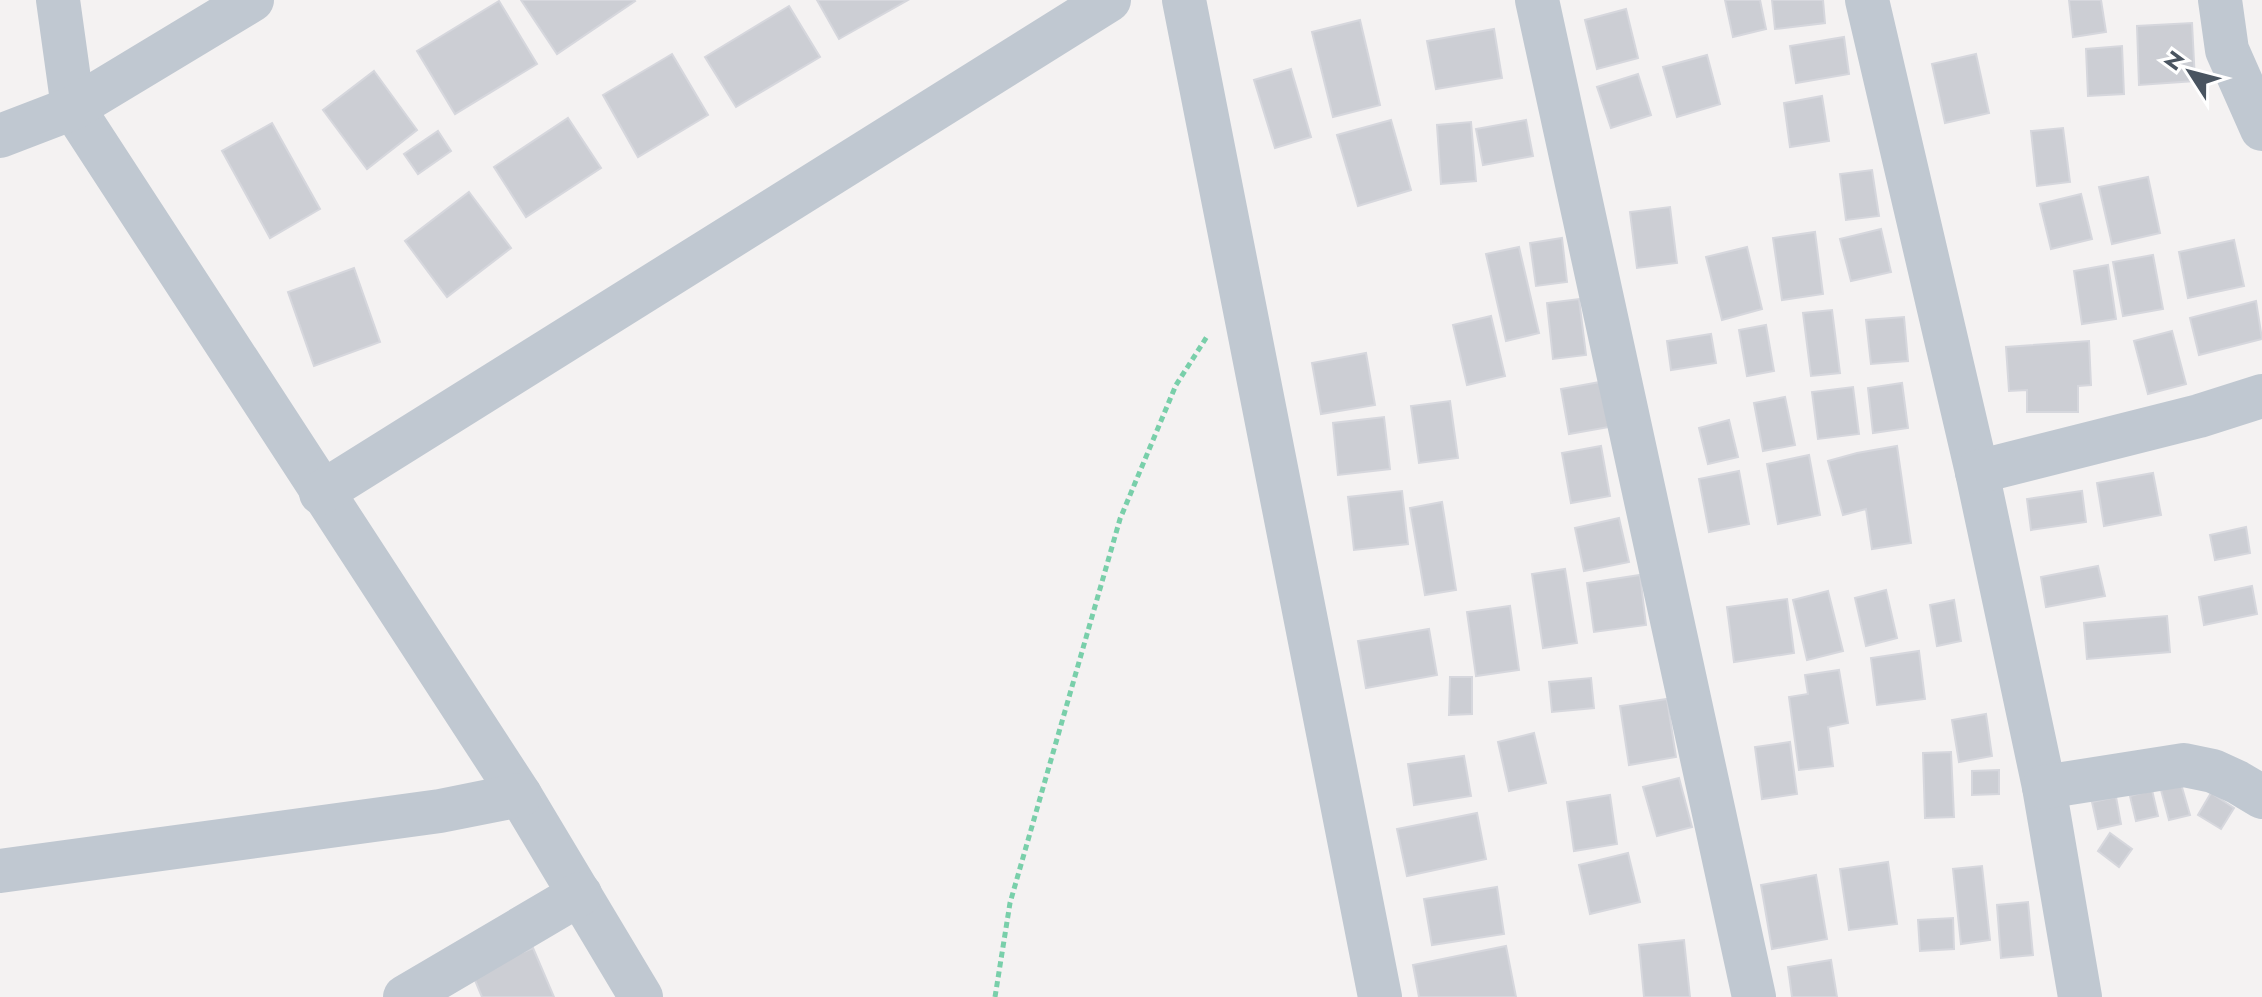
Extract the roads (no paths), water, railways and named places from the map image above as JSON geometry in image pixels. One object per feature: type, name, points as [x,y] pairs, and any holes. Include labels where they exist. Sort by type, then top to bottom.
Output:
[{"type":"street","points":[[58,0],[73,108],[520,795],[641,997]]},
{"type":"street","points":[[0,136],[73,108],[252,0]]},
{"type":"street","points":[[321,493],[1109,0]]},
{"type":"street","points":[[1184,0],[1380,997]]},
{"type":"street","points":[[1537,0],[1754,997]]},
{"type":"street","points":[[1867,0],[1977,472],[2044,787],[2080,997]]},
{"type":"street","points":[[2220,0],[2227,50],[2259,115]]},
{"type":"street","points":[[1977,472],[2199,416],[2262,396]]},
{"type":"street","points":[[2044,787],[2184,765],[2213,771],[2262,797]]},
{"type":"street","points":[[0,871],[440,811],[520,795]]},
{"type":"street","points":[[405,997],[580,894]]}]
